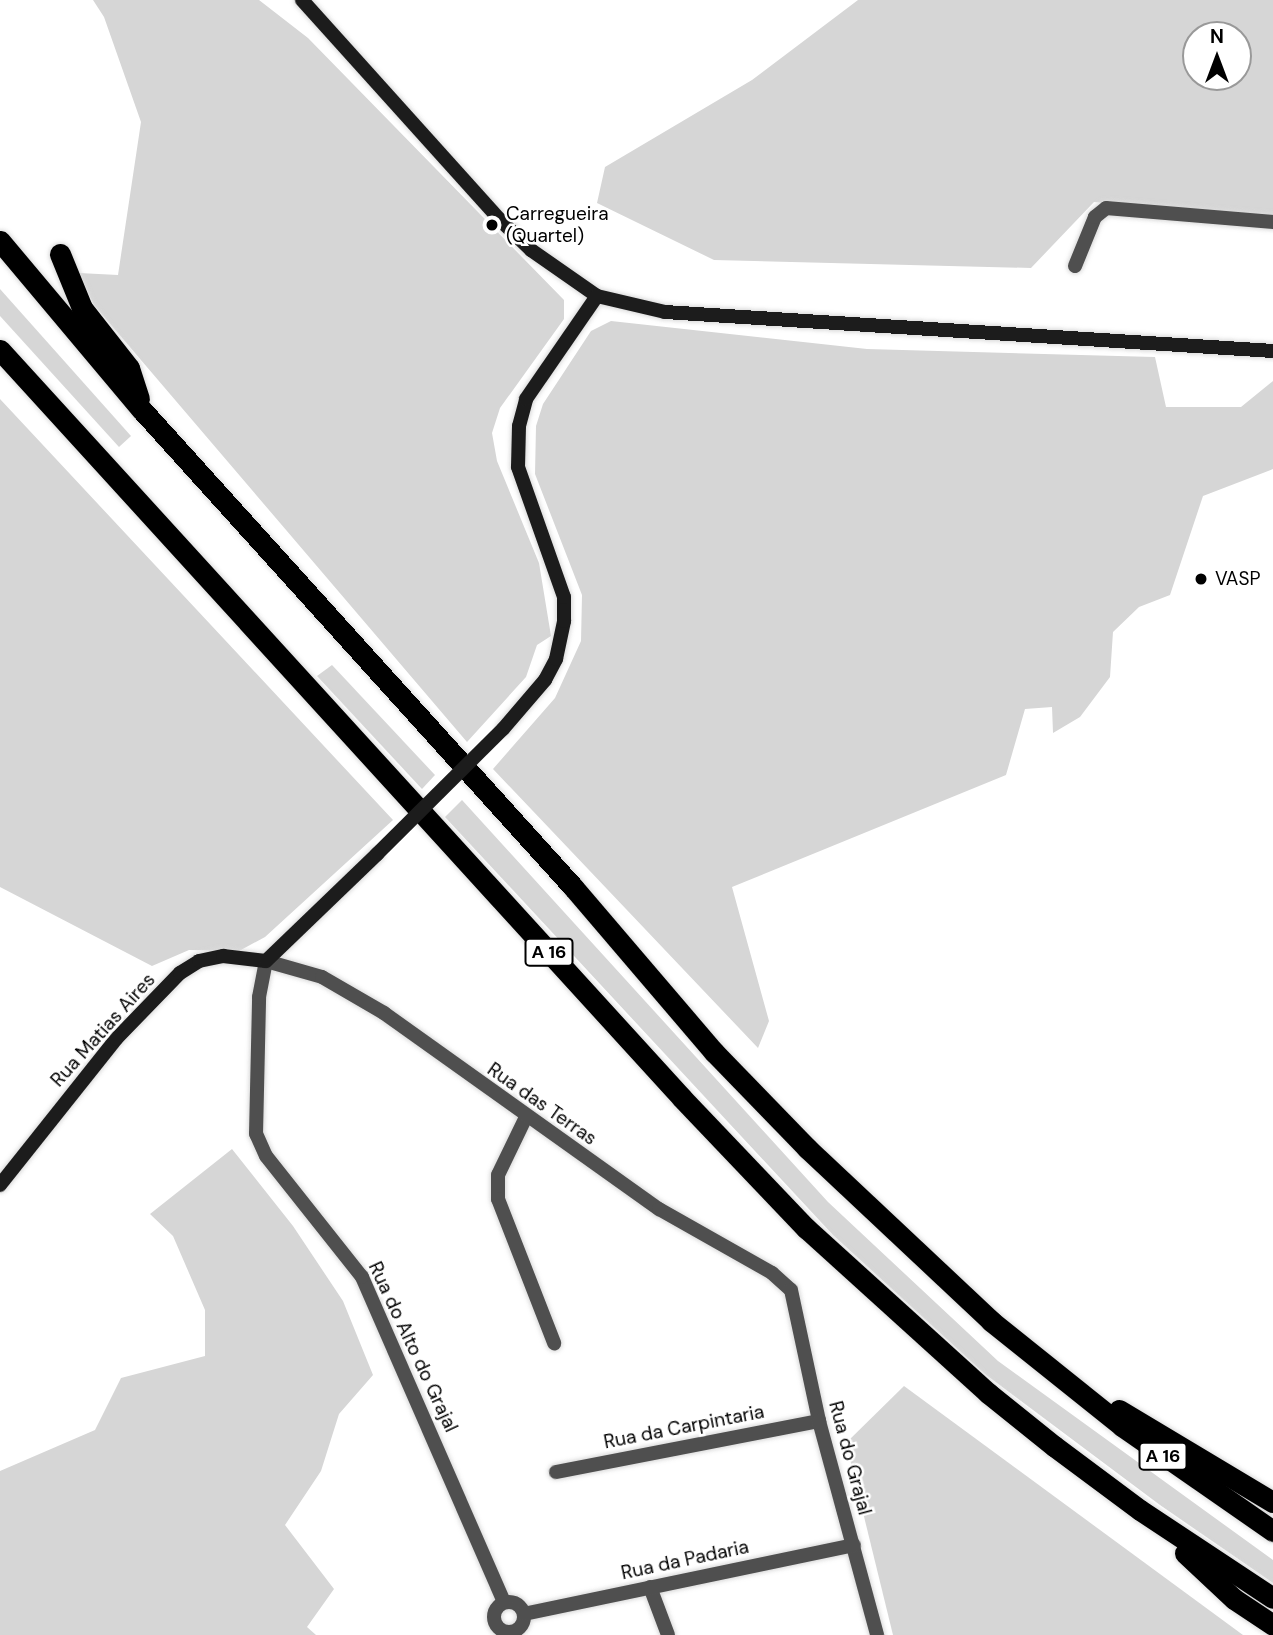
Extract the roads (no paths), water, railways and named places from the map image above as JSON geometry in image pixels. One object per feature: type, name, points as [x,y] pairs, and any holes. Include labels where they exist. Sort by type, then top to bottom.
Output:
[{"type":"highway","name":"A 16","points":[[0,241],[142,410],[573,887],[714,1052],[896,1236],[1057,1375],[1181,1469],[1273,1531]]},
{"type":"highway","points":[[60,254],[82,308],[129,368],[142,410]]},
{"type":"highway","name":"A 16","points":[[0,350],[682,1098],[806,1228],[988,1393],[1140,1510],[1273,1598]]},
{"type":"highway","name":"A 16","points":[[1057,1375],[1214,1463],[1273,1503]]},
{"type":"highway","name":"A 16","points":[[1140,1510],[1234,1599],[1273,1625]]},
{"type":"street","points":[[302,0],[499,219],[531,250],[597,296],[665,312],[1273,351]]},
{"type":"street","points":[[1075,266],[1095,217],[1106,208],[1273,222]]},
{"type":"street","points":[[266,961],[503,729],[545,680],[556,659],[564,621],[564,597],[518,467],[519,426],[526,398],[597,296]]},
{"type":"street","name":"Rua Matias Aires","points":[[0,1185],[116,1039],[180,973],[200,961],[223,956],[266,961]]},
{"type":"street","name":"Rua das Terras","points":[[266,961],[322,977],[384,1013],[526,1117],[659,1209],[772,1273],[791,1290]]},
{"type":"street","name":"Rua do Alto do Grajal","points":[[266,961],[259,997],[256,1134],[266,1156],[362,1277],[504,1602]]},
{"type":"street","points":[[526,1117],[498,1175],[498,1199],[554,1343]]},
{"type":"street","name":"Rua do Grajal","points":[[791,1290],[819,1421],[877,1635]]},
{"type":"street","name":"Rua da Carpintaria","points":[[556,1472],[819,1421]]},
{"type":"street","name":"Rua da Padaria","points":[[524,1625],[650,1587],[854,1545]]},
{"type":"street","points":[[650,1587],[668,1635]]},
{"type":"street","points":[[504,1602],[520,1606],[524,1625],[507,1632],[496,1625],[494,1611],[504,1602]]},
{"type":"place","name":"Carregueira (Quartel)","points":[[492,225]]},
{"type":"place","name":"VASP","points":[[1201,579]]}]
